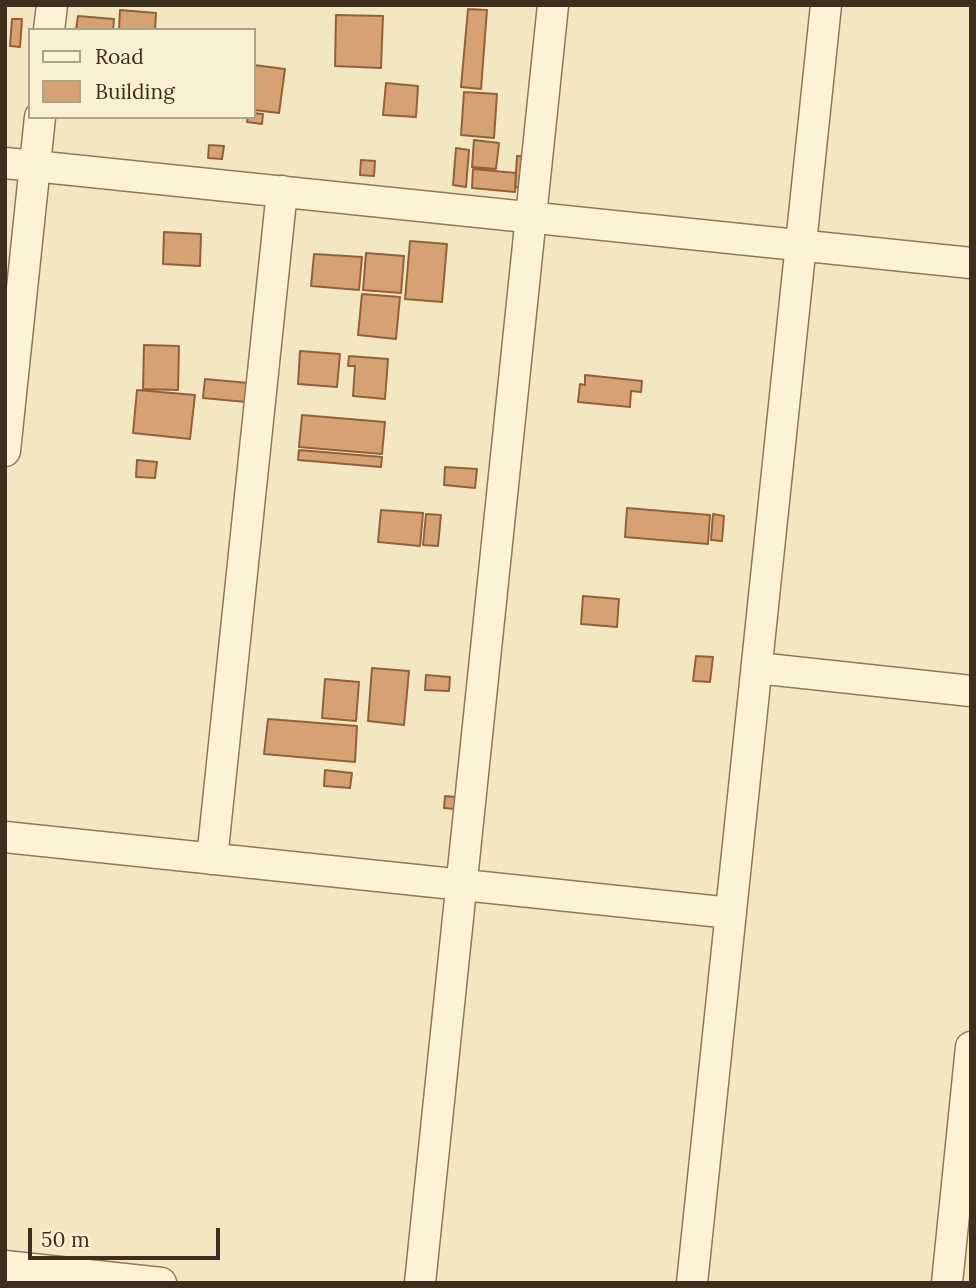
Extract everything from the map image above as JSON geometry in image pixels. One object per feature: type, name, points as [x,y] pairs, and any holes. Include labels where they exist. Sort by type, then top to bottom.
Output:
[{"type":"street","points":[[49,28],[52,5]]},
{"type":"street","points":[[420,1283],[553,5]]},
{"type":"street","points":[[692,1283],[826,5]]},
{"type":"street","points":[[5,451],[40,119]]},
{"type":"street","points":[[5,163],[971,263]]},
{"type":"street","points":[[212,859],[282,191]]},
{"type":"street","points":[[757,668],[971,691]]},
{"type":"street","points":[[5,837],[731,913]]},
{"type":"street","points":[[947,1283],[971,1047]]},
{"type":"street","points":[[5,1266],[161,1283]]},
{"type":"building","points":[[468,9],[487,10],[481,89],[461,87]]},
{"type":"building","points":[[120,10],[156,13],[155,28],[119,28]]},
{"type":"building","points":[[336,15],[383,16],[381,68],[335,66]]},
{"type":"building","points":[[78,16],[114,19],[113,28],[76,28]]},
{"type":"building","points":[[12,19],[22,19],[20,47],[10,46]]},
{"type":"building","points":[[256,65],[285,69],[279,113],[256,110]]},
{"type":"building","points":[[386,83],[418,86],[416,117],[383,115]]},
{"type":"building","points":[[464,92],[497,94],[494,138],[461,135]]},
{"type":"building","points":[[256,113],[263,114],[262,124],[247,122],[248,119],[256,119]]},
{"type":"building","points":[[474,140],[499,143],[496,169],[472,167]]},
{"type":"building","points":[[209,145],[224,146],[222,159],[208,158]]},
{"type":"building","points":[[456,148],[469,150],[466,187],[453,185]]},
{"type":"building","points":[[517,156],[532,157],[530,188],[515,187]]},
{"type":"building","points":[[361,160],[375,161],[374,176],[360,175]]},
{"type":"building","points":[[473,169],[516,173],[515,192],[472,188]]},
{"type":"building","points":[[164,232],[201,234],[200,266],[163,264]]},
{"type":"building","points":[[410,241],[447,244],[442,302],[405,299]]},
{"type":"building","points":[[366,253],[404,256],[401,293],[363,290]]},
{"type":"building","points":[[314,254],[362,257],[359,290],[311,286]]},
{"type":"building","points":[[362,294],[400,297],[396,339],[358,335]]},
{"type":"building","points":[[144,345],[179,346],[178,390],[143,389]]},
{"type":"building","points":[[300,351],[340,354],[337,387],[298,384]]},
{"type":"building","points":[[349,356],[388,359],[385,399],[353,396],[355,366],[348,366]]},
{"type":"building","points":[[585,375],[642,381],[641,392],[631,391],[630,407],[578,402],[580,384],[585,385]]},
{"type":"building","points":[[205,379],[248,383],[246,402],[203,398]]},
{"type":"building","points":[[137,390],[195,395],[190,439],[133,433]]},
{"type":"building","points":[[302,415],[385,422],[382,454],[299,447]]},
{"type":"building","points":[[299,450],[382,457],[381,467],[298,460]]},
{"type":"building","points":[[137,460],[157,462],[155,478],[136,477]]},
{"type":"building","points":[[445,467],[477,469],[475,488],[444,485]]},
{"type":"building","points":[[627,508],[710,515],[708,544],[625,537]]},
{"type":"building","points":[[381,510],[423,513],[420,546],[378,542]]},
{"type":"building","points":[[426,514],[441,515],[438,546],[423,545]]},
{"type":"building","points":[[713,514],[724,516],[722,541],[711,540]]},
{"type":"building","points":[[583,596],[619,599],[617,627],[581,624]]},
{"type":"building","points":[[696,656],[713,657],[710,682],[693,681]]},
{"type":"building","points":[[372,668],[409,671],[404,725],[368,721]]},
{"type":"building","points":[[426,675],[450,677],[449,691],[425,690]]},
{"type":"building","points":[[325,679],[359,682],[356,721],[322,718]]},
{"type":"building","points":[[268,719],[357,726],[355,762],[264,754]]},
{"type":"building","points":[[325,770],[352,773],[350,788],[324,786]]},
{"type":"building","points":[[445,796],[466,798],[465,810],[444,808]]}]
